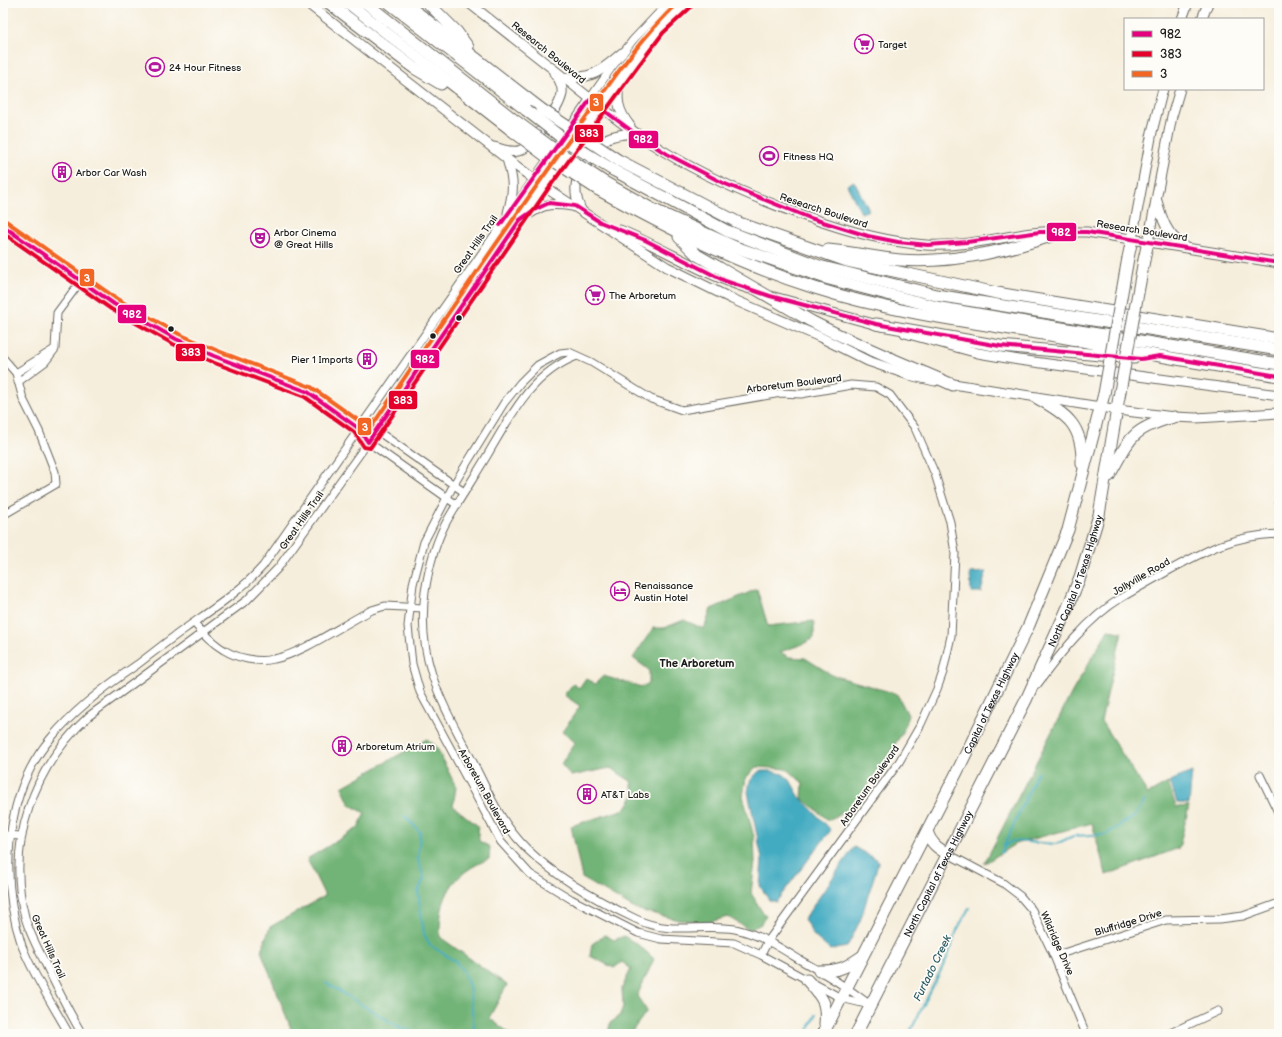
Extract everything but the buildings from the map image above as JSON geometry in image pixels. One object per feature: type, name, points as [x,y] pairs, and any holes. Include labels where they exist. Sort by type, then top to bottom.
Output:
[{"type":"highway","points":[[329,3],[414,68],[514,126]]},
{"type":"highway","points":[[348,3],[476,104]]},
{"type":"highway","points":[[366,3],[514,126],[600,186],[671,230],[747,264],[815,288],[880,306],[984,326],[1061,337],[1160,356],[1279,376]]},
{"type":"highway","points":[[389,3],[529,106],[615,165],[727,231],[819,266],[936,295],[1279,350]]},
{"type":"highway","points":[[405,3],[474,56],[529,106]]},
{"type":"highway","points":[[428,3],[457,32],[474,56]]},
{"type":"highway","points":[[615,165],[739,223],[847,261],[997,293],[1279,339]]},
{"type":"highway","points":[[600,186],[735,247],[829,279],[941,308],[1279,364]]},
{"type":"highway","points":[[671,230],[697,255],[810,320],[840,336],[891,359],[953,384]]},
{"type":"highway","points":[[810,248],[859,253],[900,260],[956,258],[982,255],[1007,249],[1066,231]]},
{"type":"highway","name":"Capital of Texas Highway","points":[[841,998],[927,832],[1029,625],[1068,530],[1102,407],[1132,239]]},
{"type":"highway","name":"North Capital of Texas Highway","points":[[856,1034],[1026,700],[1080,577],[1099,515],[1106,482],[1117,410],[1148,242]]},
{"type":"highway","points":[[876,324],[1000,346],[1141,359],[1160,356]]},
{"type":"highway","points":[[1037,398],[1057,409],[1076,428],[1082,451],[1081,482]]},
{"type":"highway","points":[[1106,482],[1132,437],[1150,424],[1174,417]]},
{"type":"highway","points":[[927,832],[930,840],[936,847],[948,854]]},
{"type":"highway","points":[[819,971],[836,971],[844,968],[863,955]]},
{"type":"highway","points":[[807,980],[825,1003],[826,1009],[823,1033]]},
{"type":"highway","points":[[823,1033],[841,998]]},
{"type":"main road","points":[[307,3],[543,186],[667,267],[732,299],[820,337],[868,361],[909,375],[953,384],[1117,410],[1174,417],[1196,418],[1279,413]]},
{"type":"main road","name":"Research Boulevard","points":[[469,3],[600,108],[636,133],[689,166],[753,196],[832,225],[875,237],[926,245],[961,243],[1034,232],[1087,232],[1279,263]]},
{"type":"main road","points":[[1182,18],[1188,3]]},
{"type":"main road","points":[[1202,18],[1208,3]]},
{"type":"main road","points":[[564,78],[583,78],[593,75],[622,53]]},
{"type":"main road","points":[[491,147],[515,152],[521,151],[531,143],[559,103],[562,92],[561,83],[553,69]]},
{"type":"main road","points":[[621,79],[617,91],[619,110],[636,133]]},
{"type":"main road","points":[[1132,239],[1152,132],[1162,90]]},
{"type":"main road","name":"North Capital of Texas Highway","points":[[1148,242],[1172,116],[1180,90]]},
{"type":"main road","points":[[578,208],[575,188],[577,178],[589,159],[607,139],[615,136],[636,133]]},
{"type":"main road","points":[[507,159],[513,179],[514,192],[508,213]]},
{"type":"main road","points":[[1156,198],[1169,233],[1174,240],[1189,248]]},
{"type":"main road","points":[[520,220],[534,210],[549,203],[578,208]]},
{"type":"main road","points":[[600,222],[645,240],[725,281],[770,296],[876,324],[930,341],[978,353],[1077,369],[1279,395]]},
{"type":"street","name":"Great Hills Trail","points":[[69,1034],[30,966],[14,925],[6,879],[6,835],[27,777],[42,749],[50,738],[65,723],[97,695],[244,586],[263,566],[508,213],[590,100],[622,53],[668,3]]},
{"type":"street","name":"Great Hills Trail","points":[[82,1034],[62,1000],[33,939],[25,918],[18,874],[22,836],[34,790],[42,775],[60,746],[89,716],[247,600],[278,568],[368,442],[543,186],[659,29],[688,3]]},
{"type":"street","points":[[3,226],[80,282],[114,304],[176,340],[197,350],[308,392],[358,428],[368,442],[457,505]]},
{"type":"street","points":[[18,382],[45,362],[55,349],[57,314],[80,282]]},
{"type":"street","points":[[16,373],[55,349]]},
{"type":"street","name":"Arboretum Boulevard","points":[[761,955],[768,941],[899,762],[921,724],[937,689],[943,672],[951,636],[954,586],[954,537],[935,474],[915,428],[890,395],[876,387],[867,385],[852,385],[802,394],[782,393],[682,410],[651,399],[591,362],[569,352],[560,353],[548,358],[538,365],[524,378],[504,404],[454,484],[424,542],[417,566],[410,606],[409,645],[412,664],[420,692],[501,842],[530,874],[571,899],[638,933],[661,939],[734,943],[761,955],[841,998],[870,1005]]},
{"type":"street","name":"Arboretum Boulevard","points":[[576,356],[554,367],[526,394],[464,492],[439,537],[430,565],[423,608],[423,635],[427,659],[435,685],[490,800],[507,828],[528,850],[557,873],[582,889],[638,920],[660,928],[734,929],[768,941],[847,987],[870,1005]]},
{"type":"street","points":[[3,358],[16,373],[18,382],[55,472],[56,484],[3,515]]},
{"type":"street","points":[[358,428],[376,430],[464,492]]},
{"type":"street","name":"Jollyville Road","points":[[1026,700],[1068,646],[1095,618],[1120,598],[1220,544],[1254,536],[1279,534]]},
{"type":"street","points":[[194,623],[212,642],[238,657],[272,660],[288,655],[372,610],[385,606],[410,606],[423,608]]},
{"type":"street","points":[[50,738],[60,746]]},
{"type":"street","points":[[1260,776],[1279,814]]},
{"type":"street","points":[[6,835],[22,836]]},
{"type":"street","name":"Wildridge Drive","points":[[948,854],[1004,883],[1020,896],[1032,910],[1054,956],[1086,1034]]},
{"type":"street","name":"Bluffridge Drive","points":[[1054,956],[1166,920],[1220,919],[1243,916],[1279,903]]},
{"type":"street","points":[[1168,1034],[1218,1011]]},
{"type":"green space","points":[[757,589],[768,626],[814,621],[814,638],[803,644],[780,652],[789,657],[805,658],[832,675],[897,694],[908,715],[903,732],[859,799],[845,812],[828,820],[802,798],[803,783],[787,769],[756,767],[746,778],[743,796],[754,837],[755,862],[751,893],[761,910],[766,915],[761,924],[750,930],[728,917],[709,922],[678,920],[635,909],[582,878],[571,826],[625,809],[634,795],[631,781],[610,768],[571,776],[561,764],[575,742],[562,732],[580,706],[564,695],[573,684],[579,688],[586,678],[595,684],[603,676],[642,687],[649,683],[649,670],[633,658],[653,628],[664,628],[684,620],[704,629],[711,609]]},
{"type":"green space","points":[[1108,630],[1122,632],[1101,721],[1148,794],[1168,783],[1176,807],[1189,806],[1179,848],[1106,875],[1092,823],[1015,844],[984,864],[1072,692]]},
{"type":"green space","points":[[427,739],[436,746],[456,787],[453,806],[478,826],[479,841],[490,847],[489,859],[465,872],[450,889],[442,910],[440,937],[507,985],[489,1018],[511,1034],[293,1034],[261,951],[270,927],[325,896],[307,859],[358,828],[365,813],[350,805],[342,787]]},
{"type":"green space","points":[[605,935],[614,940],[624,936],[640,946],[654,959],[637,996],[647,1011],[630,1034],[608,1034],[610,1023],[620,1016],[623,1006],[622,988],[631,969],[622,962],[614,968],[590,956],[592,944]]},
{"type":"water","points":[[854,181],[869,210],[861,213],[847,185]]},
{"type":"water","points":[[986,572],[981,592],[971,592],[970,573]]},
{"type":"water","points":[[759,771],[771,771],[783,774],[790,780],[799,796],[831,830],[776,902],[769,900],[760,886],[762,859],[748,792],[750,781]]},
{"type":"water","points":[[1192,772],[1189,804],[1177,803],[1170,781]]},
{"type":"water","points":[[854,847],[879,861],[860,921],[847,947],[830,950],[814,936],[804,919]]},
{"type":"waterway","name":"Furtado Creek","points":[[1001,853],[1037,773]]},
{"type":"waterway","points":[[1003,848],[1012,841],[1056,844],[1073,836],[1107,834],[1135,816],[1145,801]]},
{"type":"waterway","points":[[405,816],[420,832],[418,860],[424,878],[418,892],[424,934],[430,945],[456,962],[463,971],[469,986],[475,1034]]},
{"type":"waterway","name":"Furtado Creek","points":[[909,1034],[948,956],[957,930],[969,908]]},
{"type":"waterway","points":[[326,983],[397,1026],[418,1034]]},
{"type":"waterway","points":[[806,1034],[816,1015]]},
{"type":"transit line","name":"3","points":[[6,221],[117,299],[179,334],[311,387],[362,423],[368,432],[494,247],[609,85],[648,34],[678,3]]},
{"type":"transit line","name":"383","points":[[3,233],[111,309],[173,344],[212,362],[305,397],[354,432],[364,447],[370,448],[548,189],[663,33],[691,7]]},
{"type":"transit line","name":"982","points":[[500,225],[590,100],[640,137],[667,154],[723,183],[810,218],[868,236],[898,242],[928,245],[967,242],[1040,232],[1087,232],[1279,263]]},
{"type":"transit line","name":"982","points":[[3,226],[114,304],[176,339],[214,356],[308,392],[358,428],[368,442],[520,220],[534,210],[549,203],[575,206],[600,222],[645,240],[725,281],[770,296],[876,324],[1000,346],[1141,359],[1160,356],[1279,376]]},
{"type":"place","name":"Target","points":[[864,44]]},
{"type":"place","name":"24 Hour Fitness","points":[[155,67]]},
{"type":"place","name":"Fitness HQ","points":[[769,156]]},
{"type":"place","name":"Arbor Car Wash","points":[[62,172]]},
{"type":"place","name":"Arbor Cinema @ Great Hills","points":[[260,238]]},
{"type":"place","name":"The Arboretum","points":[[595,295]]},
{"type":"place","name":"Pier 1 Imports","points":[[367,359]]},
{"type":"place","name":"Renaissance Austin Hotel","points":[[620,591]]},
{"type":"place","name":"Arboretum Atrium","points":[[342,746]]},
{"type":"place","name":"AT&T Labs","points":[[587,794]]},
{"type":"district","name":"The Arboretum","points":[[697,663]]}]
